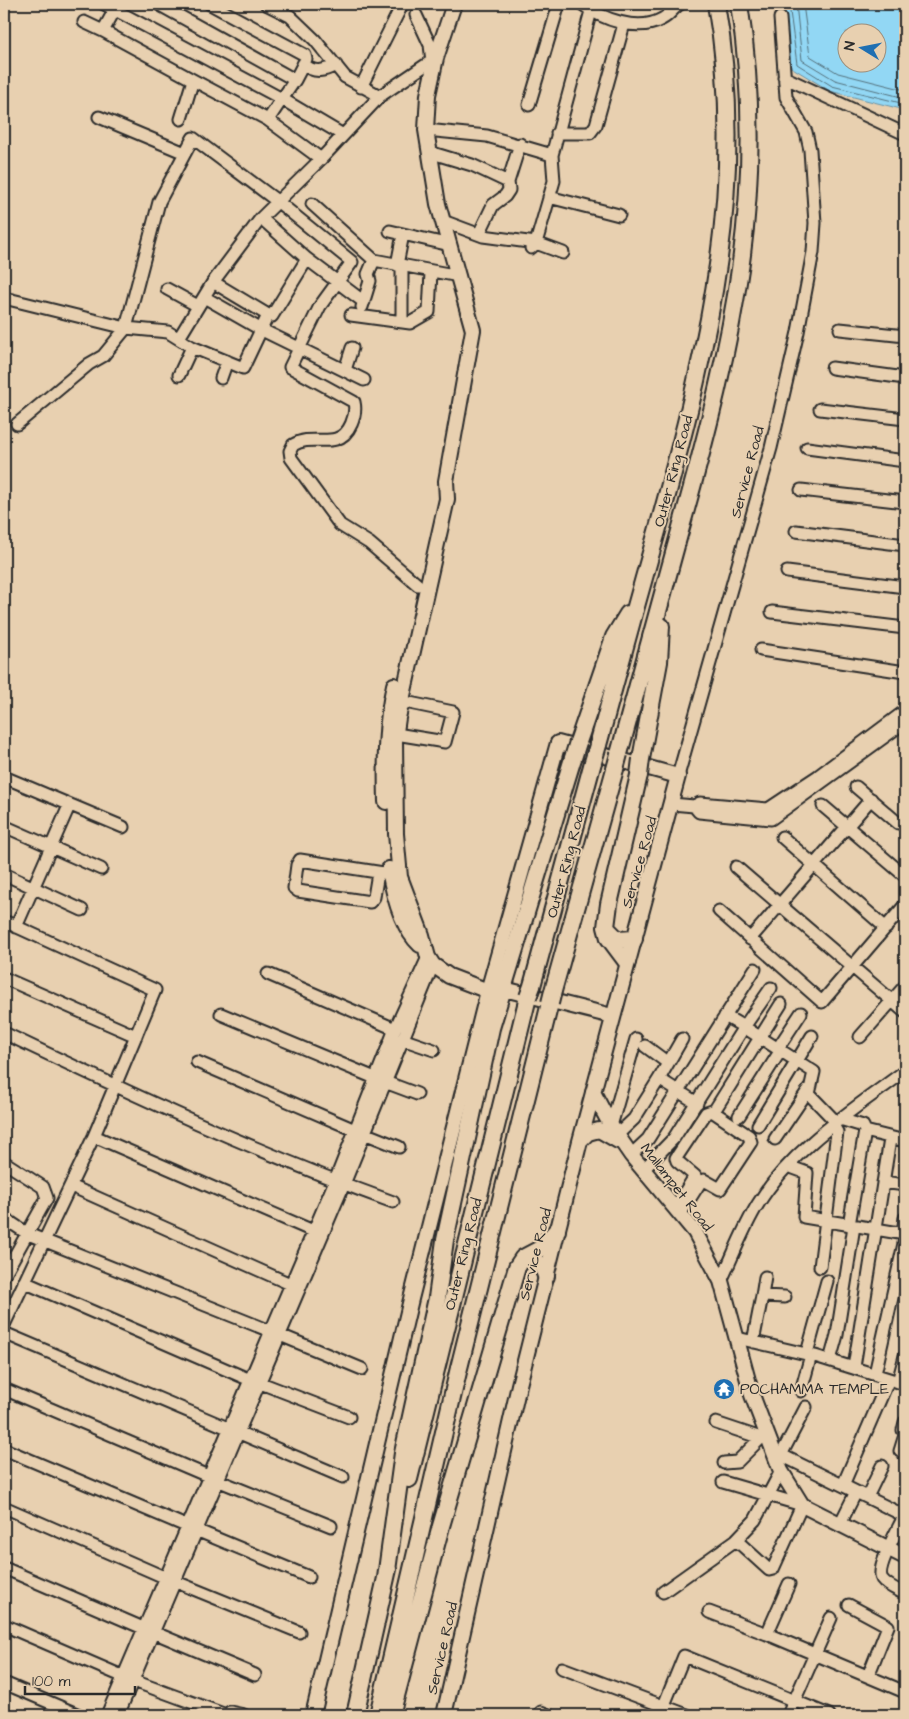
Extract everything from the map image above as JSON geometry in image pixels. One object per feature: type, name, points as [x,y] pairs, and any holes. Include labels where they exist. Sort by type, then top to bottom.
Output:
[{"type":"highway","name":"Outer Ring Road","points":[[378,1715],[460,1363],[552,997],[720,383],[734,317],[744,251],[749,184],[750,125],[745,50],[739,4]]},
{"type":"highway","name":"Outer Ring Road","points":[[355,1715],[436,1367],[530,991],[696,386],[712,313],[722,248],[728,142],[726,84],[716,6]]},
{"type":"highway","points":[[386,1578],[403,1454],[437,1298],[445,1240],[495,991],[614,637],[640,594]]},
{"type":"highway","points":[[627,962],[609,938],[606,927],[608,904],[640,767],[659,662],[662,598]]},
{"type":"highway","points":[[606,927],[618,940],[634,939]]},
{"type":"highway","points":[[390,1715],[441,1526],[517,1267],[523,1258],[540,1249],[558,1230]]},
{"type":"highway","points":[[523,1258],[538,1262],[543,1267],[546,1276]]},
{"type":"main road","points":[[428,957],[398,870],[396,734],[400,701],[445,508],[446,481],[472,330],[460,276],[443,221],[426,130],[428,95],[434,60],[454,4]]},
{"type":"main road","points":[[446,481],[437,499],[388,709],[385,770],[386,875],[413,939],[448,976],[495,991],[512,991],[612,1016]]},
{"type":"main road","points":[[313,1715],[410,1299],[495,991],[558,743],[678,776]]},
{"type":"main road","name":"Service Road","points":[[444,1715],[519,1385],[546,1276],[612,1016],[672,804],[678,776]]},
{"type":"main road","name":"Mallampet Road","points":[[593,1092],[621,1140],[695,1232],[721,1280],[763,1435],[777,1453],[781,1471],[802,1505]]},
{"type":"main road","points":[[580,1141],[588,1133],[598,1130],[621,1140]]},
{"type":"main road","points":[[802,1505],[905,1557]]},
{"type":"street","points":[[158,4],[294,80]]},
{"type":"street","points":[[210,4],[304,60],[317,71],[325,71],[336,65]]},
{"type":"street","points":[[266,4],[290,16],[316,40],[345,77],[380,96]]},
{"type":"street","points":[[529,105],[559,4]]},
{"type":"street","points":[[534,245],[554,180],[552,155],[587,7],[624,24],[652,23],[664,19],[680,4]]},
{"type":"street","points":[[103,31],[112,5],[343,136]]},
{"type":"street","points":[[361,87],[400,9]]},
{"type":"street","points":[[179,338],[201,301],[261,218],[321,159],[380,96],[434,60],[430,45],[416,15]]},
{"type":"street","name":"Service Road","points":[[678,776],[771,448],[796,340],[813,252],[815,223],[810,150],[806,132],[786,98],[780,18]]},
{"type":"street","points":[[84,22],[268,120],[321,159]]},
{"type":"street","points":[[557,133],[590,134],[596,125],[624,24]]},
{"type":"street","points":[[268,120],[294,80],[316,40]]},
{"type":"street","points":[[784,77],[905,134]]},
{"type":"street","points":[[181,119],[193,80]]},
{"type":"street","points":[[100,116],[185,153]]},
{"type":"street","points":[[426,130],[486,136],[520,144],[552,155]]},
{"type":"street","points":[[17,424],[89,364],[104,356],[126,328],[159,202],[193,138],[277,201],[352,262],[320,306],[290,367],[354,402],[354,417],[348,430],[337,439],[299,441],[293,445],[290,451],[291,458],[340,525],[369,543],[396,569],[418,585]]},
{"type":"street","points":[[479,234],[493,205],[505,196],[509,190],[508,182],[520,144]]},
{"type":"street","points":[[429,152],[472,165],[508,182]]},
{"type":"street","points":[[549,197],[619,215]]},
{"type":"street","points":[[312,204],[374,260],[460,276]]},
{"type":"street","points":[[261,218],[307,259],[364,302]]},
{"type":"street","points":[[443,221],[479,234],[563,253]]},
{"type":"street","points":[[390,231],[450,245]]},
{"type":"street","points":[[402,322],[400,265],[403,234]]},
{"type":"street","points":[[214,282],[272,316],[307,259]]},
{"type":"street","points":[[374,260],[368,274],[370,281],[364,302],[356,315],[410,323],[429,312],[431,272]]},
{"type":"street","points":[[168,289],[201,301],[364,380]]},
{"type":"street","points":[[4,298],[126,328],[168,332],[192,347],[243,368],[268,315]]},
{"type":"street","points":[[840,329],[905,336]]},
{"type":"street","points":[[179,375],[192,347]]},
{"type":"street","points":[[345,370],[352,348]]},
{"type":"street","points":[[221,378],[226,361]]},
{"type":"street","points":[[832,368],[905,378]]},
{"type":"street","points":[[820,409],[905,419]]},
{"type":"street","points":[[807,448],[905,461]]},
{"type":"street","points":[[801,490],[905,502]]},
{"type":"street","points":[[796,531],[905,545]]},
{"type":"street","points":[[787,572],[905,587]]},
{"type":"street","points":[[772,612],[905,628]]},
{"type":"street","points":[[761,650],[905,672]]},
{"type":"street","points":[[396,734],[445,742],[453,712],[400,701]]},
{"type":"street","points":[[863,748],[905,711]]},
{"type":"street","points":[[672,804],[694,806],[700,803],[770,814],[818,776],[905,722]]},
{"type":"street","points":[[4,777],[69,806],[123,826]]},
{"type":"street","points":[[856,786],[898,823]]},
{"type":"street","points":[[750,938],[871,799]]},
{"type":"street","points":[[16,927],[69,806]]},
{"type":"street","points":[[823,806],[905,876]]},
{"type":"street","points":[[4,826],[101,869]]},
{"type":"street","points":[[782,837],[886,928]]},
{"type":"street","points":[[300,860],[386,875],[376,884],[373,900],[368,903],[298,891],[294,885],[297,865],[300,860]]},
{"type":"street","points":[[736,867],[905,1012]]},
{"type":"street","points":[[4,874],[82,910]]},
{"type":"street","points":[[719,911],[822,1002],[905,906]]},
{"type":"street","points":[[4,921],[155,990],[94,1136],[4,1324]]},
{"type":"street","points":[[107,1715],[127,1678],[253,1380],[296,1286],[360,1132],[380,1080],[395,1029],[428,957]]},
{"type":"street","points":[[380,1080],[402,1039],[428,957]]},
{"type":"street","points":[[621,1140],[648,1139],[755,970]]},
{"type":"street","points":[[268,974],[395,1029]]},
{"type":"street","points":[[4,978],[136,1036]]},
{"type":"street","points":[[860,1037],[905,986]]},
{"type":"street","points":[[644,1170],[674,1138],[771,988]]},
{"type":"street","points":[[716,1108],[781,1004]]},
{"type":"street","points":[[739,1116],[801,1013]]},
{"type":"street","points":[[221,1014],[417,1094]]},
{"type":"street","points":[[725,1016],[814,1072],[810,1094],[836,1122],[837,1132],[820,1267]]},
{"type":"street","points":[[4,1033],[115,1086],[339,1183],[393,1202]]},
{"type":"street","points":[[758,1125],[812,1036]]},
{"type":"street","points":[[402,1039],[434,1050]]},
{"type":"street","points":[[621,1140],[682,1039]]},
{"type":"street","points":[[621,1140],[641,1042],[668,1063]]},
{"type":"street","points":[[198,1062],[399,1147]]},
{"type":"street","points":[[721,1280],[758,1204],[788,1166],[836,1122],[904,1074]]},
{"type":"street","points":[[659,1079],[697,1103]]},
{"type":"street","points":[[776,1139],[811,1086]]},
{"type":"street","points":[[712,1112],[749,1136],[751,1142],[720,1189],[704,1180],[702,1181],[677,1211],[695,1176],[676,1158],[706,1113],[712,1112]]},
{"type":"street","points":[[836,1122],[863,1126],[865,1130],[905,1142]]},
{"type":"street","points":[[830,1360],[837,1335],[865,1130]]},
{"type":"street","points":[[94,1136],[313,1231]]},
{"type":"street","points":[[854,1367],[890,1139]]},
{"type":"street","points":[[4,1162],[43,1187],[47,1193],[46,1204],[5,1272]]},
{"type":"street","points":[[788,1166],[807,1173],[804,1217],[904,1235]]},
{"type":"street","points":[[883,1182],[905,1185]]},
{"type":"street","points":[[296,1286],[313,1231],[339,1183]]},
{"type":"street","points":[[71,1186],[296,1286]]},
{"type":"street","points":[[4,1218],[28,1234],[45,1239],[362,1369]]},
{"type":"street","points":[[875,1374],[904,1235],[905,1218]]},
{"type":"street","points":[[753,1342],[765,1277]]},
{"type":"street","points":[[802,1391],[827,1281]]},
{"type":"street","points":[[24,1282],[253,1380],[349,1416]]},
{"type":"street","points":[[762,1296],[785,1297]]},
{"type":"street","points":[[4,1333],[343,1477]]},
{"type":"street","points":[[737,1338],[809,1354],[897,1382]]},
{"type":"street","points":[[843,1486],[897,1382],[905,1356]]},
{"type":"street","points":[[4,1389],[212,1478],[331,1526]]},
{"type":"street","points":[[806,1407],[777,1453],[905,1515],[888,1549],[880,1572],[882,1579],[905,1594]]},
{"type":"street","points":[[716,1422],[763,1435],[737,1462],[724,1463]]},
{"type":"street","points":[[900,1451],[905,1435],[903,1430],[905,1422]]},
{"type":"street","points":[[4,1449],[310,1577]]},
{"type":"street","points":[[867,1497],[882,1466]]},
{"type":"street","points":[[663,1592],[736,1540],[755,1520],[781,1471]]},
{"type":"street","points":[[723,1482],[802,1505],[773,1569],[769,1570],[736,1540]]},
{"type":"street","points":[[840,1524],[856,1492]]},
{"type":"street","points":[[4,1507],[169,1579],[299,1632]]},
{"type":"street","points":[[4,1568],[255,1675]]},
{"type":"street","points":[[767,1634],[789,1584]]},
{"type":"street","points":[[849,1605],[888,1626],[868,1676]]},
{"type":"street","points":[[709,1612],[767,1634],[905,1692]]},
{"type":"street","points":[[788,1715],[831,1618]]},
{"type":"street","points":[[4,1625],[127,1678],[227,1715],[230,1712],[244,1715]]},
{"type":"street","points":[[662,1710],[684,1656],[829,1715]]},
{"type":"street","points":[[562,1668],[662,1710],[688,1715]]},
{"type":"street","points":[[118,1715],[127,1678]]},
{"type":"street","points":[[4,1683],[79,1715]]},
{"type":"water","points":[[784,4],[905,4],[905,110],[830,91],[791,67]]},
{"type":"place","name":"POCHAMMA TEMPLE","points":[[724,1389]]}]
